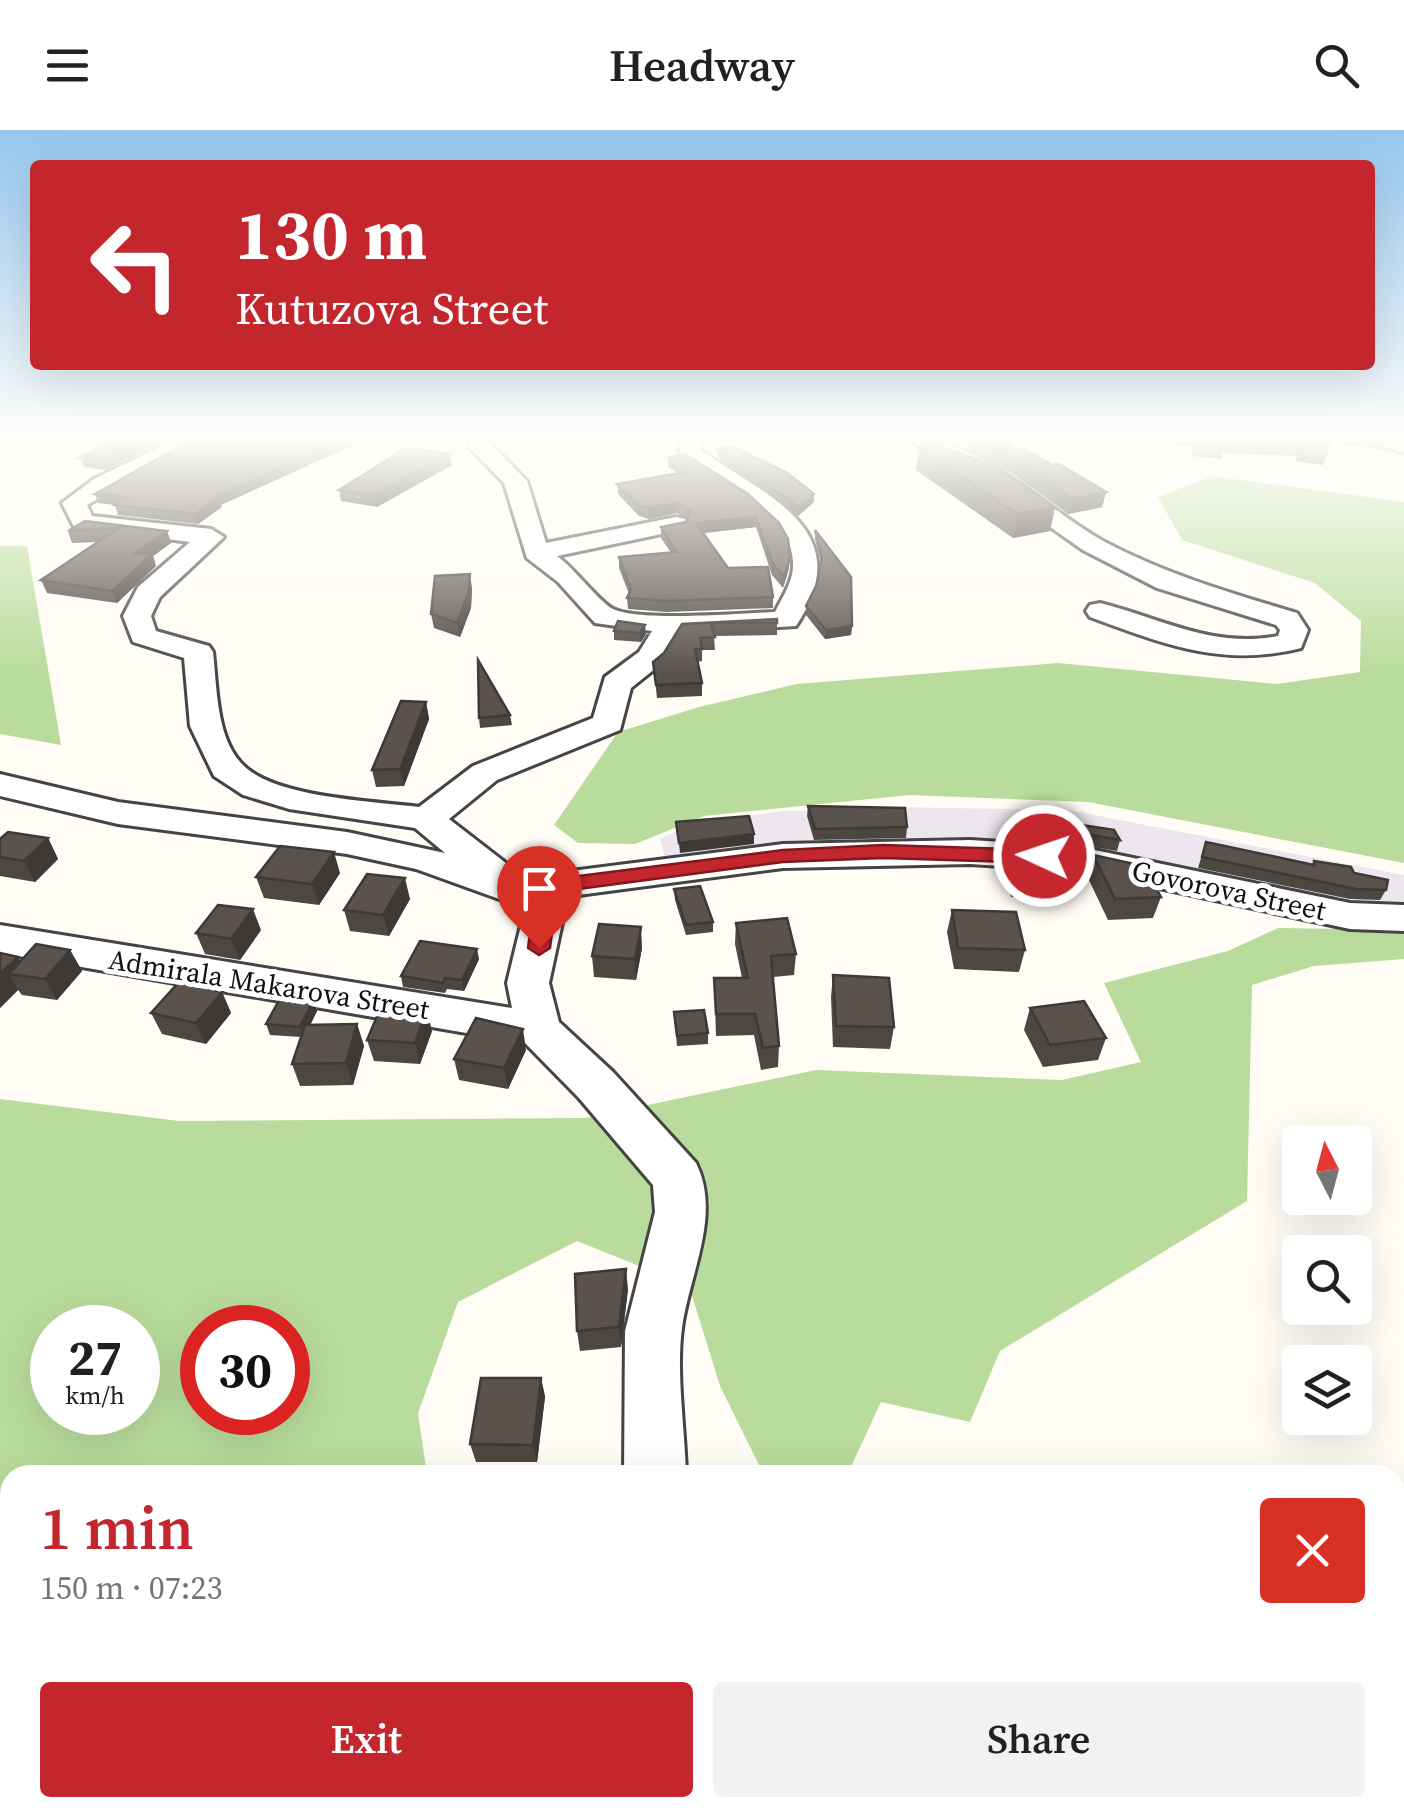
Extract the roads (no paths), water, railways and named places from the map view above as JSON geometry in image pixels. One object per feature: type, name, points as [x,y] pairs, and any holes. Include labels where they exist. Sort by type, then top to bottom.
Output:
[{"type":"street","points":[[80,516],[83,522],[212,537],[148,594],[138,616],[144,636],[163,645],[198,652],[206,726],[226,769],[255,788],[302,801],[426,820],[516,891],[543,918],[528,983],[538,1030],[596,1085],[678,1178],[681,1212],[653,1331],[655,1465]]},
{"type":"street","points":[[523,516],[536,553],[567,576],[604,617],[670,625],[786,620],[806,571],[806,553],[775,516]]},
{"type":"street","points":[[1050,516],[1092,545],[1167,582],[1288,620],[1294,630],[1291,642],[1259,651],[1209,648],[1100,611]]},
{"type":"street","points":[[536,553],[676,524]]},
{"type":"street","points":[[426,820],[485,773],[608,723],[616,684],[650,658],[670,625]]},
{"type":"street","points":[[0,785],[118,813],[347,843],[425,859],[516,891]]},
{"type":"street","name":"Govorova Street","points":[[516,891],[783,856],[970,852],[1080,858],[1350,916],[1404,918]]},
{"type":"street","name":"Admirala Makarova Street","points":[[0,939],[538,1030]]}]
